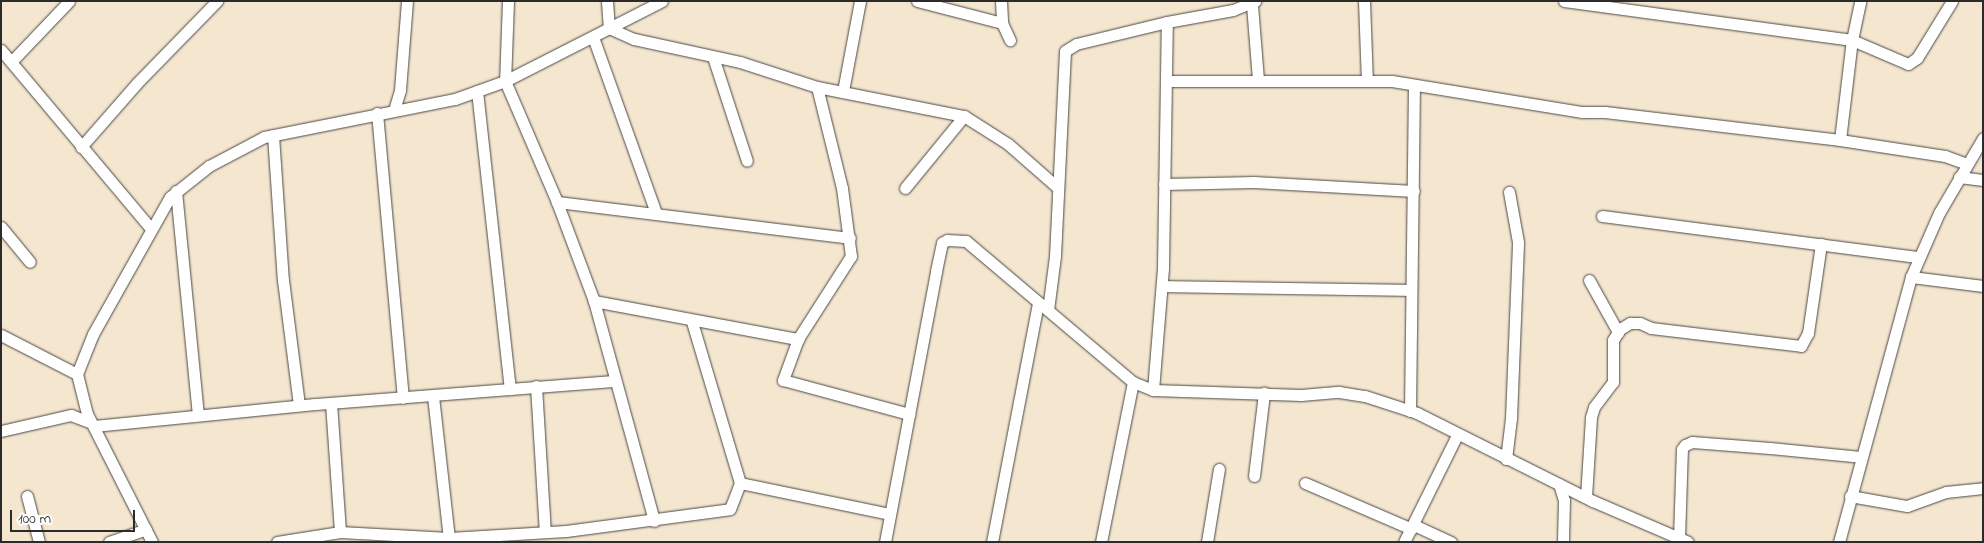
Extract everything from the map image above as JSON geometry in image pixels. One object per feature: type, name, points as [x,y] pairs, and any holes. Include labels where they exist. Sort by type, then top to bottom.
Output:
[{"type":"street","points":[[11,62],[69,1]]},
{"type":"street","points":[[394,110],[400,90],[407,1]]},
{"type":"street","points":[[508,1],[505,81],[557,202],[594,301],[614,381],[654,521]]},
{"type":"street","points":[[607,1],[609,28]]},
{"type":"street","points":[[152,542],[93,424],[82,397],[77,374],[93,334],[151,229],[176,191],[209,166],[273,135],[377,112],[410,107],[477,91],[505,81],[662,1]]},
{"type":"street","points":[[843,91],[860,1]]},
{"type":"street","points":[[917,1],[930,2],[1002,23]]},
{"type":"street","points":[[1001,1],[1002,23],[1010,40]]},
{"type":"street","points":[[1364,1],[1367,81]]},
{"type":"street","points":[[1564,1],[1852,40],[1901,63],[1913,63],[1952,1]]},
{"type":"street","points":[[1840,140],[1852,40],[1860,1]]},
{"type":"street","points":[[81,147],[137,82],[217,2]]},
{"type":"street","points":[[1048,310],[1054,256],[1065,51],[1076,44],[1254,3],[1258,80]]},
{"type":"street","points":[[1153,390],[1162,286],[1167,22]]},
{"type":"street","points":[[609,28],[634,39],[713,58],[740,62],[818,86],[964,116],[1008,144],[1057,187]]},
{"type":"street","points":[[593,37],[656,213]]},
{"type":"street","points":[[1,50],[151,229]]},
{"type":"street","points":[[713,58],[748,162]]},
{"type":"street","points":[[1166,81],[1392,81],[1414,87],[1582,112],[1605,112],[1840,140],[1945,156],[1967,164]]},
{"type":"street","points":[[818,86],[842,188],[851,256],[798,339],[783,374],[787,382],[910,414]]},
{"type":"street","points":[[1410,411],[1414,87]]},
{"type":"street","points":[[400,90],[410,107]]},
{"type":"street","points":[[477,91],[510,390]]},
{"type":"street","points":[[377,112],[403,398]]},
{"type":"street","points":[[905,188],[964,116]]},
{"type":"street","points":[[273,135],[283,280],[299,405]]},
{"type":"street","points":[[1839,542],[1911,277],[1959,177],[1983,138]]},
{"type":"street","points":[[1959,177],[1983,180]]},
{"type":"street","points":[[1164,184],[1254,182],[1414,191]]},
{"type":"street","points":[[176,191],[198,414]]},
{"type":"street","points":[[1506,459],[1511,418],[1518,242],[1509,192]]},
{"type":"street","points":[[557,202],[850,238]]},
{"type":"street","points":[[1602,216],[1919,257]]},
{"type":"street","points":[[1,227],[30,262]]},
{"type":"street","points":[[885,542],[942,243],[947,240],[966,241],[1133,382],[1153,390],[1264,393],[1339,392],[1365,396],[1410,411],[1581,495],[1683,540],[1682,454],[1685,445],[1692,442],[1861,457]]},
{"type":"street","points":[[1581,495],[1591,417],[1594,407],[1613,382],[1611,356],[1613,340],[1618,332],[1630,323],[1640,323],[1651,328],[1801,346],[1808,333],[1821,244]]},
{"type":"street","points":[[1911,277],[1983,286]]},
{"type":"street","points":[[1589,280],[1618,332]]},
{"type":"street","points":[[1162,286],[1411,290]]},
{"type":"street","points":[[594,301],[648,309],[692,322],[798,339]]},
{"type":"street","points":[[992,542],[1038,302]]},
{"type":"street","points":[[277,542],[340,532],[449,538],[546,532],[654,521],[726,511],[735,504],[740,483],[692,322]]},
{"type":"street","points":[[1,335],[77,374]]},
{"type":"street","points":[[1,431],[71,416],[93,424],[299,405],[614,381]]},
{"type":"street","points":[[1101,542],[1133,382]]},
{"type":"street","points":[[536,386],[546,532]]},
{"type":"street","points":[[1254,476],[1264,393]]},
{"type":"street","points":[[433,396],[449,538]]},
{"type":"street","points":[[71,416],[82,397]]},
{"type":"street","points":[[331,403],[340,532]]},
{"type":"street","points":[[1404,542],[1413,527],[1456,434]]},
{"type":"street","points":[[1207,542],[1219,469]]},
{"type":"street","points":[[740,483],[890,514]]},
{"type":"street","points":[[1305,483],[1451,542]]},
{"type":"street","points":[[1559,484],[1564,500],[1563,542]]},
{"type":"street","points":[[1850,496],[1907,506],[1946,492],[1983,488]]},
{"type":"street","points":[[1564,500],[1581,495]]},
{"type":"street","points":[[27,496],[39,542]]},
{"type":"street","points":[[109,542],[146,529]]}]
